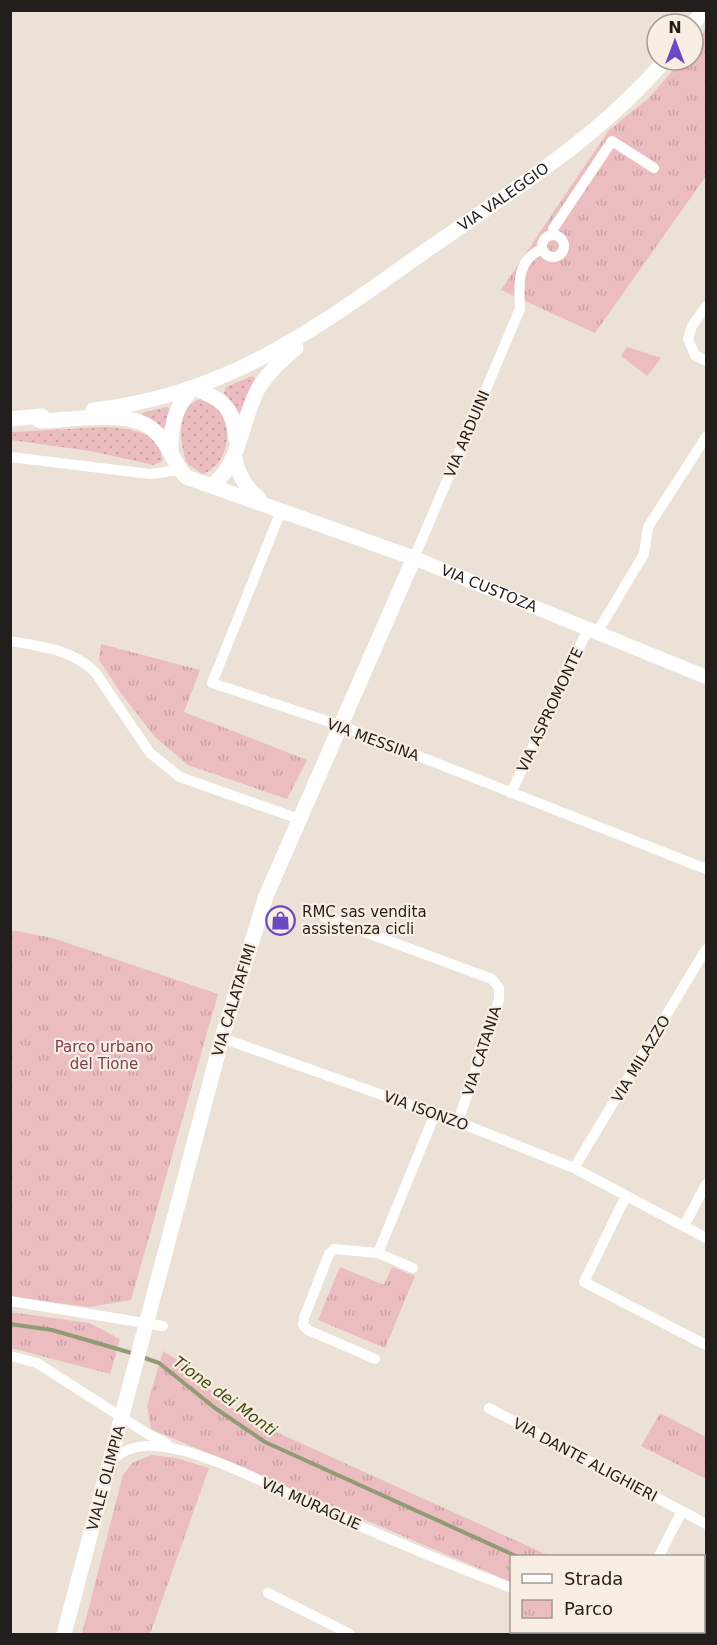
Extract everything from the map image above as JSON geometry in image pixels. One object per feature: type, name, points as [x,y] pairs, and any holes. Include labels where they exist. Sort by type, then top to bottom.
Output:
[{"type":"main road","name":"VIA VALEGGIO","points":[[329,319],[597,129],[655,72]]},
{"type":"main road","points":[[10,419],[121,407],[157,400],[256,363],[329,319]]},
{"type":"main road","points":[[212,485],[221,478],[235,449],[258,388],[274,367],[329,319]]},
{"type":"main road","points":[[171,451],[175,414],[180,401],[194,388]]},
{"type":"main road","name":"VIA CUSTOZA","points":[[194,388],[219,397],[231,414],[235,425],[238,474],[247,489],[275,508]]},
{"type":"main road","points":[[33,417],[41,421],[117,418],[136,420],[152,429],[171,451],[180,470]]},
{"type":"main road","name":"VIA CUSTOZA","points":[[180,470],[186,477],[414,558]]},
{"type":"main road","name":"VIA CALATAFIMI","points":[[147,1321],[222,1038],[266,896],[414,558]]},
{"type":"main road","name":"VIALE OLIMPIA","points":[[64,1635],[147,1321]]},
{"type":"street","points":[[553,235],[553,230],[612,141],[654,168]]},
{"type":"street","points":[[553,235],[563,241],[563,251],[558,256],[550,257],[542,249],[545,238],[553,235]]},
{"type":"street","name":"VIA ARDUINI","points":[[414,558],[520,309],[519,278],[523,266],[531,254],[542,249]]},
{"type":"street","points":[[706,306],[692,326],[688,339],[695,355],[706,361]]},
{"type":"street","name":"VIA ASPROMONTE","points":[[511,793],[593,629],[644,554],[648,527],[706,436]]},
{"type":"street","points":[[10,457],[150,474],[180,470]]},
{"type":"street","name":"VIA MESSINA","points":[[275,508],[212,683],[342,726],[706,869]]},
{"type":"street","name":"VIA CUSTOZA","points":[[414,558],[593,629],[706,677]]},
{"type":"street","points":[[10,641],[68,653],[85,662],[95,672],[150,753],[180,777],[299,819]]},
{"type":"street","name":"VIA CATANIA","points":[[324,916],[492,979],[499,988],[499,1000],[458,1122]]},
{"type":"street","name":"VIA MILAZZO","points":[[574,1168],[706,949]]},
{"type":"street","name":"VIA ISONZO","points":[[222,1038],[458,1122],[574,1168],[706,1238]]},
{"type":"street","points":[[378,1253],[435,1114]]},
{"type":"street","points":[[684,1227],[706,1184]]},
{"type":"street","points":[[626,1196],[584,1281],[706,1345]]},
{"type":"street","points":[[375,1359],[308,1330],[303,1325],[329,1254],[341,1249],[378,1253],[413,1268]]},
{"type":"street","points":[[10,1301],[147,1321],[163,1326]]},
{"type":"street","points":[[10,1356],[38,1363],[152,1437],[184,1451]]},
{"type":"street","name":"VIA DANTE ALIGHIERI","points":[[489,1408],[706,1524]]},
{"type":"street","name":"VIA MURAGLIE","points":[[110,1462],[126,1450],[142,1446],[184,1451],[265,1483],[421,1554],[510,1587]]},
{"type":"street","points":[[660,1555],[682,1511]]},
{"type":"street","points":[[268,1593],[350,1635]]},
{"type":"green space","points":[[705,30],[706,176],[595,333],[501,290],[609,130],[649,98],[672,72],[705,72]]},
{"type":"green space","points":[[627,347],[661,358],[647,376],[621,356]]},
{"type":"green space","points":[[252,376],[255,378],[243,412],[239,413],[224,393],[226,387]]},
{"type":"green space","points":[[205,398],[216,407],[224,419],[227,438],[226,447],[217,464],[202,474],[187,463],[181,434],[184,415],[188,407],[195,401]]},
{"type":"green space","points":[[167,407],[169,409],[166,426],[162,429],[142,417],[142,413]]},
{"type":"green space","points":[[102,427],[131,430],[150,437],[161,451],[162,461],[154,465],[90,451],[11,440],[11,432]]},
{"type":"green space","points":[[101,644],[200,670],[184,712],[307,760],[287,799],[188,765],[155,737],[123,696],[99,660]]},
{"type":"green space","name":"Parco urbano del Tione","points":[[11,930],[53,938],[218,994],[131,1300],[89,1307],[11,1297]]},
{"type":"green space","points":[[340,1267],[384,1285],[392,1267],[415,1276],[385,1348],[318,1320]]},
{"type":"green space","points":[[10,1312],[89,1323],[120,1339],[110,1374],[11,1348]]},
{"type":"green space","points":[[163,1351],[199,1373],[208,1388],[243,1417],[548,1555],[510,1555],[510,1582],[151,1429],[147,1406]]},
{"type":"green space","points":[[660,1413],[706,1437],[706,1479],[641,1446]]},
{"type":"green space","points":[[152,1455],[176,1458],[209,1468],[150,1634],[82,1634],[123,1475],[132,1463]]},
{"type":"green space","points":[[610,1633],[700,1634],[613,1634]]},
{"type":"waterway","name":"Tione dei Monti","points":[[10,1324],[52,1330],[135,1354]]},
{"type":"waterway","name":"Tione dei Monti","points":[[142,1357],[159,1363],[215,1408],[265,1442],[514,1555]]},
{"type":"place","name":"RMC sas vendita assistenza cicli","points":[[281,921]]}]
